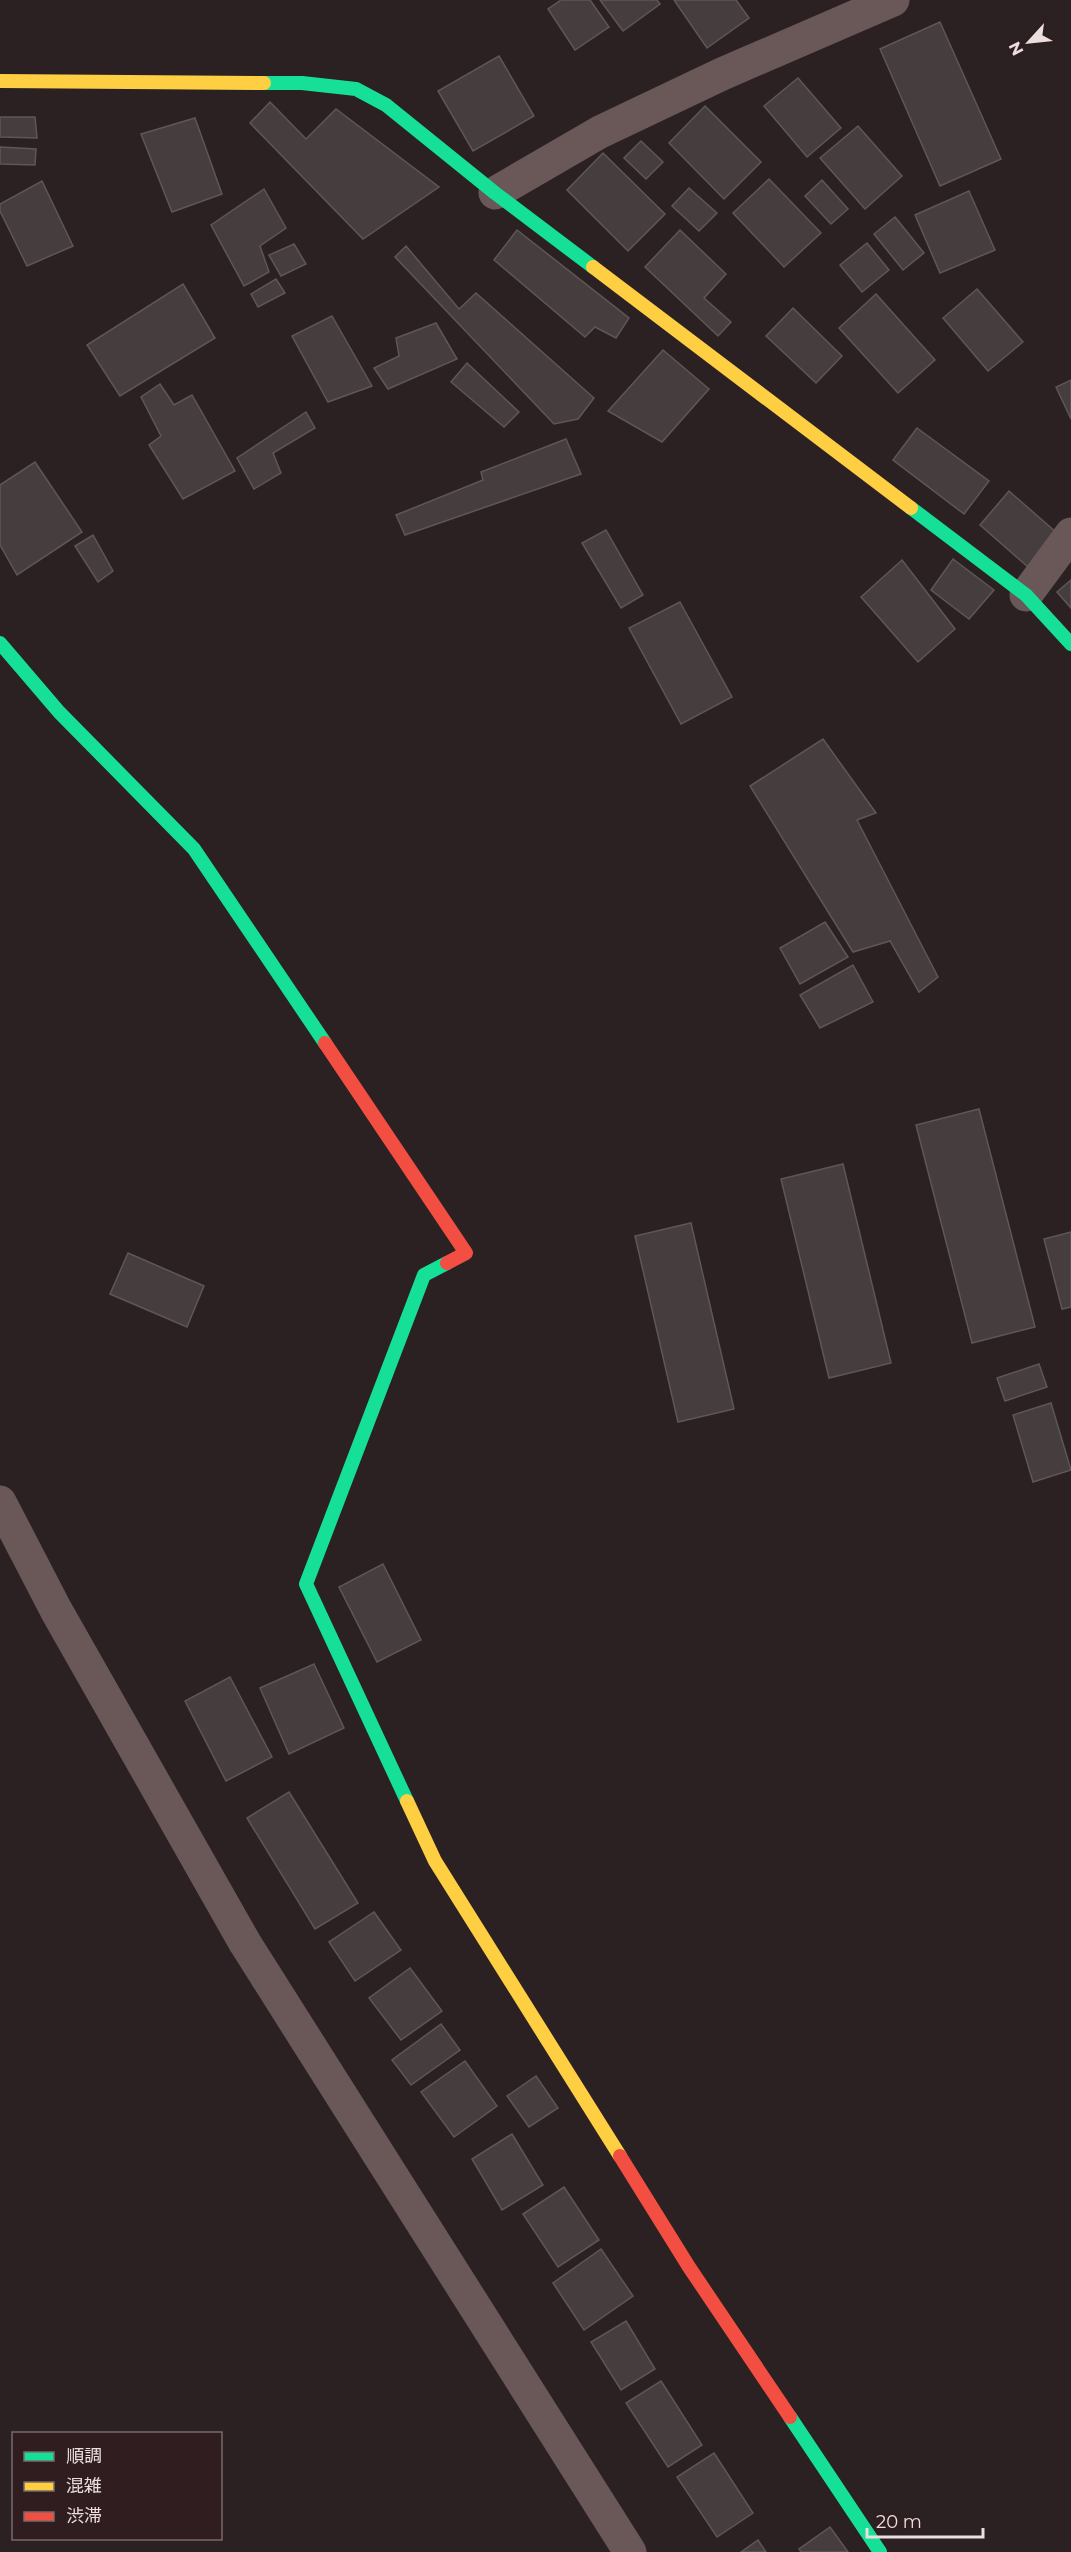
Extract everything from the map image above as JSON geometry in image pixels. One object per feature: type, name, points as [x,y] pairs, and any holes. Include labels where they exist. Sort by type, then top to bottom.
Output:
[{"type":"street","points":[[495,193],[600,132],[722,74],[893,0]]},
{"type":"street","points":[[0,81],[302,83],[356,89],[387,105],[495,193],[1026,595],[1071,644]]},
{"type":"street","points":[[1026,595],[1071,534]]},
{"type":"street","points":[[0,643],[59,712],[194,849],[466,1253],[424,1275],[306,1584],[435,1861],[689,2267],[880,2552]]},
{"type":"street","points":[[0,1502],[56,1610],[245,1943],[630,2552]]},
{"type":"building","points":[[561,0],[590,0],[609,27],[575,50],[548,9]]},
{"type":"building","points":[[600,0],[657,0],[660,4],[623,31]]},
{"type":"building","points":[[674,0],[736,0],[749,18],[707,48]]},
{"type":"building","points":[[940,22],[1001,159],[940,186],[880,49]]},
{"type":"building","points":[[499,56],[534,116],[473,151],[438,91]]},
{"type":"building","points":[[798,78],[841,128],[807,157],[764,106]]},
{"type":"building","points":[[270,102],[306,139],[336,109],[439,187],[363,239],[250,123]]},
{"type":"building","points":[[705,106],[761,162],[724,199],[669,143]]},
{"type":"building","points":[[0,117],[35,117],[37,138],[0,137]]},
{"type":"building","points":[[195,118],[222,194],[172,212],[141,134]]},
{"type":"building","points":[[858,126],[902,176],[865,209],[820,158]]},
{"type":"building","points":[[641,141],[663,162],[646,179],[624,158]]},
{"type":"building","points":[[0,147],[36,149],[35,165],[0,164]]},
{"type":"building","points":[[603,153],[665,214],[628,251],[567,190]]},
{"type":"building","points":[[769,179],[821,233],[784,267],[733,213]]},
{"type":"building","points":[[822,180],[848,209],[831,224],[805,196]]},
{"type":"building","points":[[42,181],[73,246],[27,266],[0,211],[0,204]]},
{"type":"building","points":[[689,188],[717,213],[699,231],[672,206]]},
{"type":"building","points":[[264,189],[286,228],[260,246],[269,272],[244,286],[211,225]]},
{"type":"building","points":[[969,191],[995,250],[940,273],[915,215]]},
{"type":"building","points":[[895,217],[924,253],[903,270],[874,234]]},
{"type":"building","points":[[517,230],[629,318],[616,338],[595,327],[585,337],[494,260]]},
{"type":"building","points":[[680,230],[726,274],[704,298],[731,322],[718,336],[645,267]]},
{"type":"building","points":[[867,243],[889,270],[862,292],[840,265]]},
{"type":"building","points":[[294,244],[306,264],[281,276],[269,255]]},
{"type":"building","points":[[406,246],[459,309],[476,293],[594,398],[578,419],[554,424],[395,257]]},
{"type":"building","points":[[276,279],[285,293],[258,307],[251,294]]},
{"type":"building","points":[[183,284],[215,338],[120,396],[87,345]]},
{"type":"building","points":[[977,289],[1023,342],[988,371],[943,318]]},
{"type":"building","points":[[876,294],[935,360],[898,393],[839,328]]},
{"type":"building","points":[[793,308],[842,356],[816,383],[766,336]]},
{"type":"building","points":[[332,316],[372,386],[328,402],[292,336]]},
{"type":"building","points":[[436,323],[457,359],[388,389],[374,368],[399,356],[396,338]]},
{"type":"building","points":[[663,350],[709,389],[662,442],[608,411]]},
{"type":"building","points":[[467,363],[519,412],[504,427],[451,382]]},
{"type":"building","points":[[1071,380],[1071,419],[1056,387]]},
{"type":"building","points":[[160,384],[174,405],[192,395],[235,471],[183,499],[149,445],[161,436],[141,397]]},
{"type":"building","points":[[306,412],[315,428],[273,453],[281,473],[254,489],[237,458]]},
{"type":"building","points":[[917,428],[989,481],[964,514],[893,460]]},
{"type":"building","points":[[566,439],[581,474],[405,535],[396,515],[483,480],[481,472]]},
{"type":"building","points":[[35,462],[82,532],[17,575],[0,545],[0,485]]},
{"type":"building","points":[[1009,491],[1057,533],[1028,567],[980,525]]},
{"type":"building","points":[[606,530],[643,595],[621,608],[582,543]]},
{"type":"building","points":[[93,535],[113,571],[98,582],[75,546]]},
{"type":"building","points":[[953,559],[994,590],[969,619],[931,590]]},
{"type":"building","points":[[902,560],[955,629],[918,662],[861,597]]},
{"type":"building","points":[[1071,580],[1071,608],[1057,592]]},
{"type":"building","points":[[680,602],[732,697],[681,724],[629,628]]},
{"type":"building","points":[[823,739],[876,813],[857,820],[938,977],[919,992],[890,941],[853,952],[750,786]]},
{"type":"building","points":[[825,922],[848,957],[800,984],[780,948]]},
{"type":"building","points":[[853,965],[873,1002],[820,1028],[800,995]]},
{"type":"building","points":[[979,1109],[1035,1327],[972,1343],[916,1125]]},
{"type":"building","points":[[843,1164],[891,1363],[829,1378],[781,1179]]},
{"type":"building","points":[[691,1223],[734,1409],[678,1422],[635,1236]]},
{"type":"building","points":[[1071,1232],[1071,1307],[1062,1309],[1044,1239]]},
{"type":"building","points":[[128,1253],[204,1286],[187,1327],[110,1294]]},
{"type":"building","points":[[1039,1364],[1047,1387],[1005,1401],[997,1378]]},
{"type":"building","points":[[1051,1403],[1071,1470],[1033,1482],[1013,1415]]},
{"type":"building","points":[[383,1564],[421,1640],[377,1662],[339,1587]]},
{"type":"building","points":[[314,1664],[344,1728],[289,1754],[260,1688]]},
{"type":"building","points":[[230,1677],[272,1757],[226,1781],[185,1701]]},
{"type":"building","points":[[289,1792],[358,1903],[315,1929],[247,1818]]},
{"type":"building","points":[[374,1912],[401,1950],[355,1981],[329,1942]]},
{"type":"building","points":[[410,1968],[442,2011],[401,2040],[369,1998]]},
{"type":"building","points":[[441,2024],[460,2050],[411,2085],[392,2060]]},
{"type":"building","points":[[465,2061],[497,2106],[454,2137],[421,2092]]},
{"type":"building","points":[[536,2076],[558,2108],[529,2127],[507,2096]]},
{"type":"building","points":[[512,2134],[543,2185],[502,2210],[472,2159]]},
{"type":"building","points":[[564,2187],[599,2240],[558,2267],[523,2214]]},
{"type":"building","points":[[601,2249],[633,2296],[584,2330],[553,2283]]},
{"type":"building","points":[[626,2321],[655,2369],[621,2390],[591,2342]]},
{"type":"building","points":[[661,2381],[702,2445],[668,2467],[626,2403]]},
{"type":"building","points":[[714,2453],[753,2513],[717,2537],[677,2477]]},
{"type":"building","points":[[830,2527],[848,2552],[801,2552],[799,2549]]},
{"type":"building","points":[[758,2540],[766,2552],[741,2552]]},
{"type":"traffic: fast","points":[[264,83],[302,83],[356,89],[386,105],[495,193],[593,267]]},
{"type":"traffic: fast","points":[[911,508],[1026,595],[1071,644]]},
{"type":"traffic: fast","points":[[0,643],[59,712],[194,849],[325,1043]]},
{"type":"traffic: fast","points":[[407,1801],[306,1584],[424,1275],[447,1263]]},
{"type":"traffic: fast","points":[[790,2417],[880,2552]]},
{"type":"traffic: slow","points":[[0,81],[264,83]]},
{"type":"traffic: slow","points":[[593,267],[911,508]]},
{"type":"traffic: slow","points":[[407,1801],[435,1861],[620,2156]]},
{"type":"traffic: jam","points":[[325,1043],[466,1253],[447,1263]]},
{"type":"traffic: jam","points":[[620,2156],[689,2267],[790,2417]]}]
